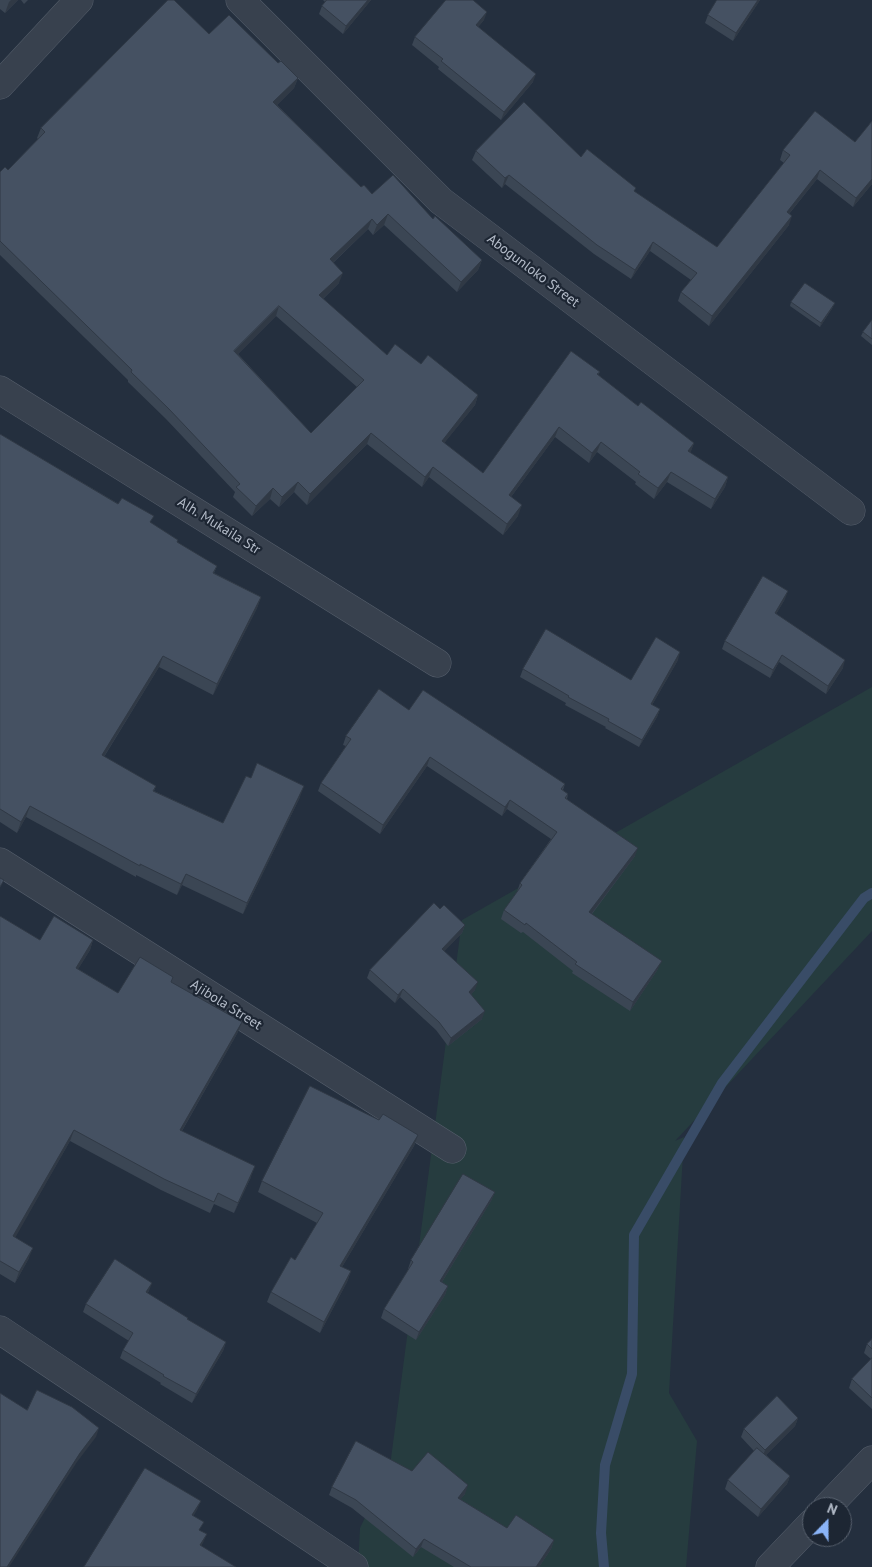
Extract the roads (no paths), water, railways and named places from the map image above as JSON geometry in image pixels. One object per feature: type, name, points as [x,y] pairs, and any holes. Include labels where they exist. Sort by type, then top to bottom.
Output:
[{"type":"street","points":[[0,85],[79,0]]},
{"type":"street","name":"Abogunloko Street","points":[[240,0],[441,202],[851,511]]},
{"type":"street","name":"Alh. Mukaila Str","points":[[0,390],[437,663]]},
{"type":"street","name":"Ajibola Street","points":[[0,862],[452,1149]]},
{"type":"street","points":[[0,1330],[354,1567]]},
{"type":"street","points":[[837,1497],[872,1460]]},
{"type":"street","points":[[782,1562],[802,1536]]},
{"type":"waterway","points":[[604,1567],[601,1533],[605,1465],[632,1374],[634,1235],[722,1083],[864,898],[872,893]]}]
